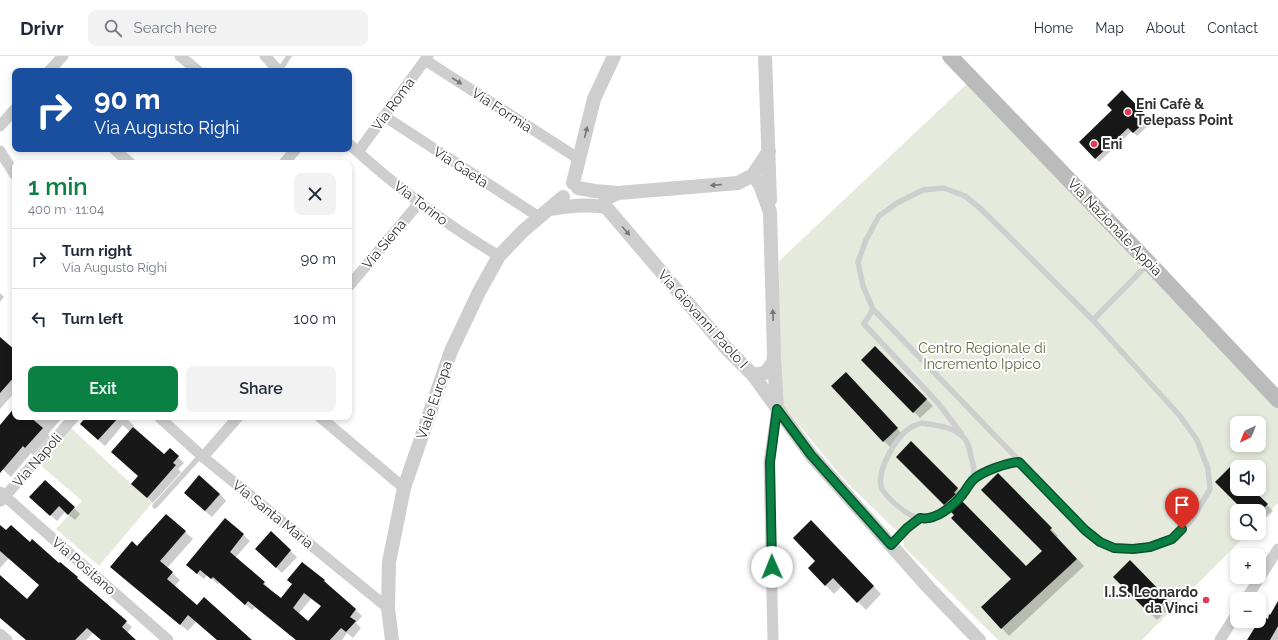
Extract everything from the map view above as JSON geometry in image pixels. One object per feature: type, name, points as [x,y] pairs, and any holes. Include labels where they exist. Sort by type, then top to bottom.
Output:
[{"type":"main road","name":"Via Nazionale Appia","points":[[957,59],[1150,262],[1278,400]]},
{"type":"street","points":[[52,68],[63,56]]},
{"type":"street","points":[[180,56],[194,68]]},
{"type":"street","points":[[265,56],[276,68]]},
{"type":"street","points":[[614,56],[594,99],[579,160],[576,186],[594,191],[618,193],[738,183],[753,175],[769,151]]},
{"type":"street","points":[[765,56],[770,212]]},
{"type":"street","name":"Via Formia","points":[[426,58],[579,160]]},
{"type":"street","name":"Via Roma","points":[[358,152],[426,58]]},
{"type":"street","points":[[0,126],[8,113]]},
{"type":"street","name":"Via Gaeta","points":[[384,116],[544,213]]},
{"type":"street","name":"Via Torino","points":[[352,147],[419,203],[458,231],[499,256]]},
{"type":"street","points":[[0,151],[12,170]]},
{"type":"street","points":[[117,152],[127,160]]},
{"type":"street","name":"Via Giovanni Paolo I","points":[[606,207],[727,349],[753,375],[765,373],[773,363],[774,354],[770,212],[760,185],[753,175]]},
{"type":"street","name":"Viale Europa","points":[[392,640],[388,608],[389,562],[404,488],[451,351],[479,292],[499,256],[523,231],[563,197],[571,201],[576,199],[579,194],[576,186]]},
{"type":"street","points":[[544,213],[584,205],[606,207],[605,202],[609,197],[618,193]]},
{"type":"street","name":"Via Siena","points":[[352,282],[419,203]]},
{"type":"street","points":[[772,640],[770,462],[777,409],[774,354]]},
{"type":"street","points":[[753,375],[811,455],[929,588],[979,640]]},
{"type":"street","name":"Via Napoli","points":[[2,497],[71,420]]},
{"type":"street","name":"Via Santa Maria","points":[[162,420],[202,456],[388,608]]},
{"type":"street","points":[[202,456],[235,420]]},
{"type":"street","points":[[324,420],[404,488]]},
{"type":"street","name":"Via Positano","points":[[2,497],[168,640]]},
{"type":"street","points":[[1250,592],[1278,549]]},
{"type":"street","points":[[1220,640],[1230,624]]},
{"type":"street","points":[[0,634],[7,640]]},
{"type":"lane","points":[[281,68],[289,56]]},
{"type":"lane","points":[[944,188],[965,196],[981,209],[1093,320],[1180,416],[1197,440],[1208,469],[1210,489],[1192,520],[1172,539],[1150,547],[1133,549],[1114,548],[1100,542],[1085,530],[873,308],[863,286],[858,262],[866,240],[879,216],[897,203],[923,190],[944,188]]},
{"type":"lane","points":[[1093,320],[1150,262]]},
{"type":"lane","points":[[873,308],[864,324],[938,403],[965,438],[974,466],[974,479]]},
{"type":"lane","points":[[0,404],[12,390]]},
{"type":"lane","points":[[965,438],[954,430],[938,425],[921,423],[910,427],[901,435],[887,456],[881,475],[882,488],[891,500],[904,511],[920,518],[927,519],[952,505],[974,479],[1006,464],[1019,462]]},
{"type":"lane","points":[[155,506],[202,456]]},
{"type":"lane","points":[[891,545],[907,528],[920,518]]},
{"type":"green space","name":"Centro Regionale di Incremento Ippico","points":[[972,79],[1278,400],[1278,503],[1266,515],[1266,504],[1230,504],[1230,540],[1241,540],[1233,548],[1230,548],[1230,551],[1142,640],[998,640],[904,547],[903,537],[846,482],[780,402],[779,261]]},
{"type":"green space","points":[[71,428],[152,503],[99,566],[56,529],[82,501],[39,464]]},
{"type":"building","points":[[1122,90],[1149,118],[1133,133],[1128,128],[1095,159],[1079,142],[1112,110],[1107,105]]},
{"type":"building","points":[[0,337],[12,347],[12,379],[0,393]]},
{"type":"building","points":[[875,346],[927,399],[913,413],[861,360]]},
{"type":"building","points":[[846,372],[898,428],[883,442],[831,386]]},
{"type":"building","points":[[12,411],[12,420],[34,420],[43,428],[25,448],[23,446],[0,473],[0,425]]},
{"type":"building","points":[[83,420],[116,420],[98,440],[80,424]]},
{"type":"building","points":[[133,427],[164,454],[170,448],[179,456],[173,463],[176,465],[147,498],[131,484],[138,476],[111,452]]},
{"type":"building","points":[[911,441],[958,488],[954,493],[956,494],[944,505],[896,457]]},
{"type":"building","points":[[1230,467],[1230,496],[1259,496],[1268,504],[1266,506],[1266,504],[1237,504],[1215,482]]},
{"type":"building","points":[[998,473],[1052,528],[1050,530],[1077,559],[1001,629],[981,607],[1011,579],[951,518],[954,515],[950,511],[962,501],[1026,566],[1042,551],[981,490]]},
{"type":"building","points":[[199,475],[220,494],[205,511],[184,493]]},
{"type":"building","points":[[45,480],[75,507],[68,515],[59,506],[50,516],[29,497]]},
{"type":"building","points":[[166,514],[186,531],[160,561],[173,572],[167,579],[197,605],[204,597],[252,640],[217,640],[188,615],[180,625],[110,567],[132,541],[137,546]]},
{"type":"building","points":[[225,518],[244,534],[230,552],[265,582],[263,584],[281,598],[292,584],[287,580],[302,562],[325,580],[324,581],[356,609],[350,617],[356,621],[346,632],[341,628],[330,640],[296,640],[248,601],[245,605],[213,577],[211,579],[200,570],[197,574],[186,565]],"holes":[[[304,593],[321,606],[308,621],[293,608]]]},
{"type":"building","points":[[811,520],[874,586],[857,603],[833,578],[825,586],[808,568],[815,561],[793,538]]},
{"type":"building","points":[[0,525],[6,530],[11,525],[30,542],[32,539],[59,563],[60,562],[78,577],[77,578],[127,621],[122,627],[136,640],[101,640],[87,628],[75,640],[26,640],[0,618],[0,575],[27,599],[39,585],[0,551]]},
{"type":"building","points":[[271,531],[291,550],[276,568],[255,549]]},
{"type":"building","points":[[1130,560],[1167,598],[1151,615],[1113,577]]},
{"type":"building","points":[[1278,601],[1278,626],[1270,640],[1247,640],[1254,628],[1266,628],[1266,618],[1268,619],[1269,614],[1270,615]]},
{"type":"place","name":"Eni Cafè & Telepass Point","points":[[1128,112]]},
{"type":"place","name":"Eni","points":[[1094,144]]},
{"type":"place","name":"I.I.S. Leonardo da Vinci","points":[[1206,600]]},
{"type":"route","points":[[772,567],[770,462],[777,409],[811,455],[891,545],[907,528],[920,518],[927,519],[952,505],[974,479],[990,470],[1006,464],[1019,462],[1085,530],[1100,542],[1114,548],[1133,549],[1150,547],[1172,539],[1182,529]]}]
